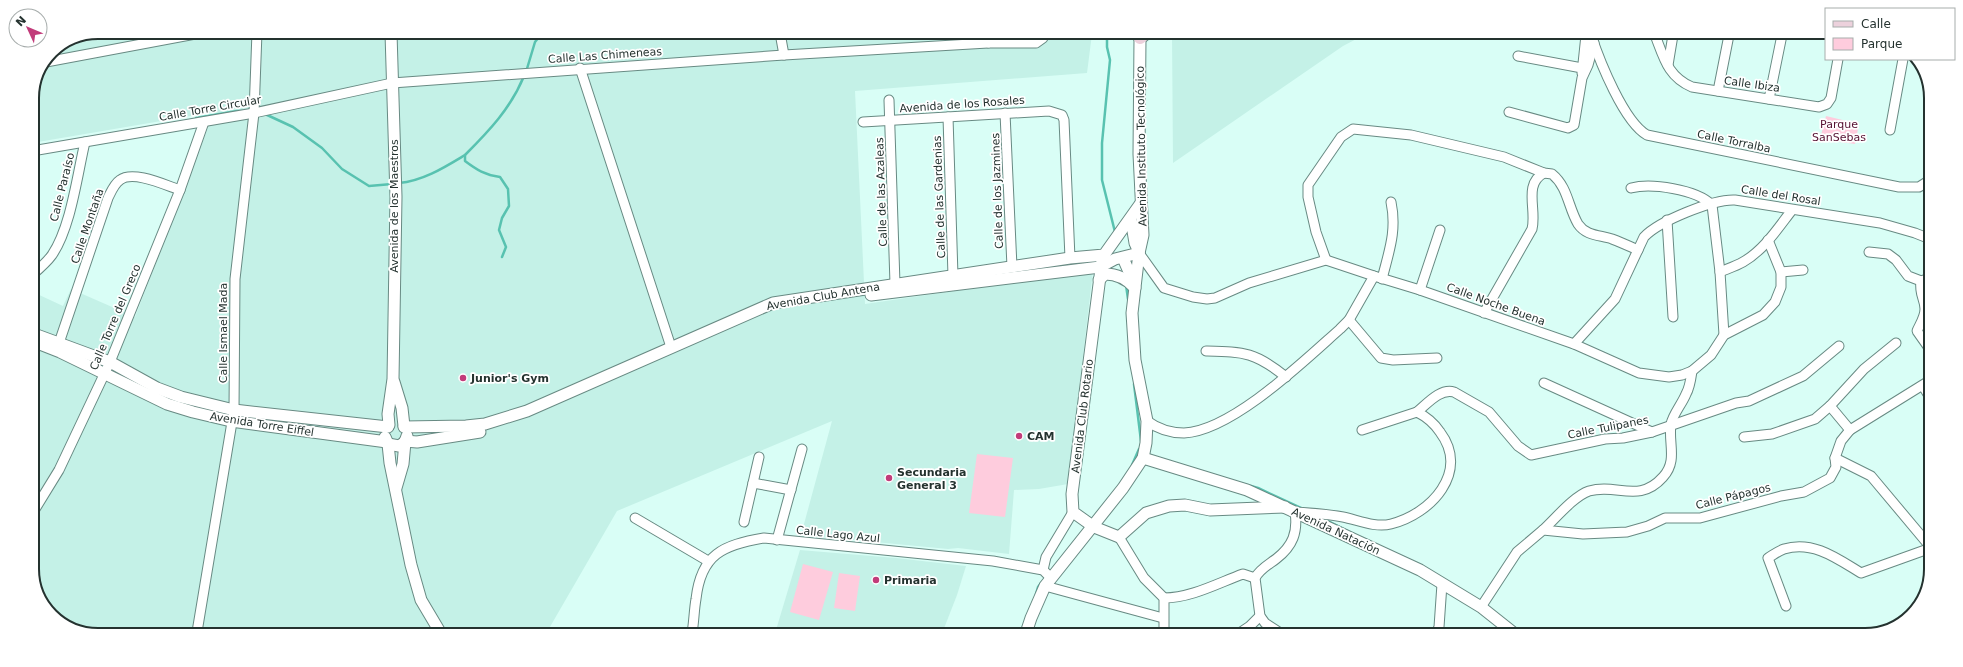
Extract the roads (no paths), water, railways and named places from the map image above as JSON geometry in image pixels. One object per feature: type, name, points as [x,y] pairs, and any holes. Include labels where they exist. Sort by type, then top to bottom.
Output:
[{"type":"street","points":[[52,61],[169,39]]},
{"type":"street","name":"Calle Ismael Mada","points":[[198,628],[234,410],[235,279],[254,113],[257,39]]},
{"type":"street","name":"Avenida de los Maestros","points":[[388,426],[388,414],[393,379],[396,197],[391,39]]},
{"type":"street","points":[[781,39],[784,55]]},
{"type":"street","name":"Calle Las Chimeneas","points":[[988,43],[998,39]]},
{"type":"street","name":"Calle Las Chimeneas","points":[[392,83],[580,68],[784,55],[988,43],[1036,43],[1042,39]]},
{"type":"street","name":"Avenida Instituto Tecnológico","points":[[1132,284],[1143,235],[1141,203],[1141,39]]},
{"type":"street","points":[[1509,112],[1570,127],[1574,124],[1582,78],[1586,39]]},
{"type":"street","points":[[1582,78],[1588,65],[1592,39]]},
{"type":"street","name":"Calle Torralba","points":[[1592,39],[1625,114],[1639,131],[1647,136],[1899,187],[1920,187],[1924,184]]},
{"type":"street","name":"Calle Ibiza","points":[[1657,39],[1674,77],[1692,87],[1819,107],[1825,105],[1831,98],[1838,60]]},
{"type":"street","points":[[1668,65],[1672,39]]},
{"type":"street","points":[[1718,91],[1728,39]]},
{"type":"street","points":[[1769,98],[1781,39]]},
{"type":"street","points":[[1518,56],[1582,68]]},
{"type":"street","points":[[1890,130],[1903,60]]},
{"type":"street","points":[[580,68],[671,347]]},
{"type":"street","name":"Calle Torre Circular","points":[[39,150],[254,113],[392,83]]},
{"type":"street","name":"Calle de las Azaleas","points":[[890,100],[895,284]]},
{"type":"street","name":"Avenida de los Rosales","points":[[863,122],[1049,110],[1062,115],[1064,120],[1070,258]]},
{"type":"street","name":"Calle de los Jazmines","points":[[1005,113],[1012,267]]},
{"type":"street","name":"Calle de las Gardenias","points":[[948,117],[954,276]]},
{"type":"street","name":"Calle Torre del Greco","points":[[39,503],[59,470],[110,362],[180,190],[204,122]]},
{"type":"street","points":[[1131,218],[1135,243],[1139,253],[1164,288],[1193,297],[1207,299],[1249,283],[1326,260],[1316,232],[1307,192],[1311,179],[1341,137],[1353,129],[1411,135],[1504,157],[1544,173],[1552,174],[1558,179],[1563,187],[1578,224],[1591,234],[1611,239],[1638,250]]},
{"type":"street","name":"Calle Paraíso","points":[[39,267],[51,256],[58,244],[69,213],[85,142]]},
{"type":"street","points":[[1484,313],[1532,229],[1532,187],[1540,175],[1544,173]]},
{"type":"street","name":"Calle Montaña","points":[[60,343],[108,198],[118,180],[126,176],[136,176],[180,190]]},
{"type":"street","points":[[1631,188],[1653,186],[1682,191],[1703,198],[1712,205],[1720,272],[1724,335]]},
{"type":"street","name":"Calle del Rosal","points":[[1574,344],[1614,299],[1644,237],[1652,228],[1667,220],[1725,200],[1735,200],[1880,223],[1915,233],[1924,237]]},
{"type":"street","points":[[1147,421],[1158,428],[1169,431],[1184,433],[1200,429],[1221,421],[1252,402],[1286,377],[1349,320],[1378,278],[1393,238],[1394,218],[1391,202]]},
{"type":"street","points":[[1028,628],[1048,582],[1094,527],[1143,458],[1146,443],[1147,421],[1133,337],[1132,284],[1130,274],[1119,258],[1104,255],[1141,203]]},
{"type":"street","points":[[1720,272],[1743,262],[1768,240],[1792,210]]},
{"type":"street","points":[[1667,220],[1673,317]]},
{"type":"street","points":[[1420,290],[1440,230]]},
{"type":"street","name":"Calle Noche Buena","points":[[1326,260],[1378,278],[1420,290],[1574,344],[1639,373],[1669,377],[1682,375],[1692,371],[1711,355],[1724,335],[1763,315],[1775,302],[1781,287],[1781,272],[1768,240]]},
{"type":"street","points":[[1869,252],[1888,254],[1896,260],[1908,276],[1924,280]]},
{"type":"street","name":"Avenida Club Antena","points":[[405,442],[417,442],[487,431],[512,423],[774,308],[1100,267],[1119,258],[1139,253]]},
{"type":"street","name":"Avenida Club Antena","points":[[404,426],[466,426],[499,420],[528,411],[772,303],[1070,258],[1104,255]]},
{"type":"street","name":"Avenida Club Rotario","points":[[1073,512],[1072,494],[1100,267],[1104,255]]},
{"type":"street","points":[[1781,272],[1803,270]]},
{"type":"street","points":[[1099,280],[1105,274],[1110,274],[1119,276],[1132,284]]},
{"type":"street","points":[[1924,282],[1920,291],[1924,305]]},
{"type":"street","points":[[1924,313],[1922,322],[1917,331],[1924,341]]},
{"type":"street","points":[[1349,320],[1381,358],[1393,360],[1437,358]]},
{"type":"street","name":"Avenida Torre Eiffel","points":[[39,336],[110,362],[157,388],[181,397],[234,410],[388,426]]},
{"type":"street","points":[[1744,437],[1760,437],[1787,430],[1815,419],[1830,406],[1864,369],[1896,343]]},
{"type":"street","name":"Avenida Torre Eiffel","points":[[39,344],[104,373],[167,404],[231,422],[388,443]]},
{"type":"street","name":"Calle Tulipanes","points":[[1362,430],[1417,412],[1439,394],[1450,391],[1489,412],[1518,446],[1531,455],[1605,439],[1623,438],[1652,432],[1736,402],[1749,401],[1804,376],[1839,346]]},
{"type":"street","points":[[1206,351],[1245,352],[1257,356],[1269,363],[1286,377]]},
{"type":"street","points":[[1481,607],[1517,552],[1577,498],[1590,491],[1604,490],[1636,492],[1649,489],[1664,476],[1672,460],[1671,424],[1687,393],[1692,371]]},
{"type":"street","name":"Avenida de los Maestros","points":[[393,379],[402,408],[404,426]]},
{"type":"street","points":[[1544,384],[1652,432]]},
{"type":"street","name":"Calle Pápagos","points":[[1543,530],[1583,534],[1627,532],[1648,526],[1665,518],[1700,518],[1753,503],[1804,492],[1830,478],[1836,467],[1835,458],[1843,437],[1850,430],[1924,384]]},
{"type":"street","points":[[1830,406],[1850,430]]},
{"type":"street","points":[[1119,537],[1146,513],[1169,506],[1185,505],[1210,510],[1290,509],[1342,517],[1371,524],[1390,524],[1406,519],[1425,507],[1448,482],[1451,456],[1446,440],[1434,424],[1425,416],[1417,412]]},
{"type":"street","points":[[396,488],[403,464],[405,442],[408,434],[404,426],[397,423],[388,426],[384,434],[388,443],[390,464],[411,564],[421,600],[438,628]]},
{"type":"street","points":[[388,443],[395,446],[405,442]]},
{"type":"street","points":[[777,540],[802,448]]},
{"type":"street","points":[[744,522],[759,457]]},
{"type":"street","name":"Avenida Natación","points":[[1143,458],[1248,490],[1290,509],[1420,570],[1481,607],[1507,628]]},
{"type":"street","points":[[1835,458],[1871,476],[1924,539]]},
{"type":"street","points":[[753,483],[791,490]]},
{"type":"street","points":[[1273,628],[1265,623],[1260,616],[1255,578],[1262,568],[1284,552],[1294,538],[1296,523],[1290,509]]},
{"type":"street","points":[[1163,618],[1048,582],[1043,570],[1046,557],[1073,512],[1094,527],[1119,537],[1144,578],[1164,598],[1176,598],[1187,595],[1243,574],[1255,578]]},
{"type":"street","points":[[635,518],[708,561],[700,575],[693,628]]},
{"type":"street","name":"Calle Lago Azul","points":[[708,561],[741,542],[764,538],[993,560],[1043,570]]},
{"type":"street","points":[[1786,606],[1768,558],[1784,549],[1806,547],[1827,552],[1861,573],[1924,550]]},
{"type":"street","points":[[1439,628],[1442,584]]},
{"type":"street","points":[[1164,598],[1164,628]]},
{"type":"street","points":[[1247,628],[1260,616]]},
{"type":"waterway","points":[[526,72],[535,42],[537,39]]},
{"type":"waterway","points":[[1107,39],[1110,60],[1102,143],[1102,180],[1115,232]]},
{"type":"waterway","points":[[502,257],[506,247],[499,230],[502,218],[509,206],[508,189],[500,177],[481,172],[465,161],[465,155],[483,137],[506,109],[519,88],[524,76]]},
{"type":"waterway","points":[[196,118],[242,111]]},
{"type":"waterway","points":[[265,114],[293,127],[322,148],[342,169],[369,186],[392,184]]},
{"type":"waterway","points":[[399,183],[408,182],[442,169],[465,155]]},
{"type":"waterway","points":[[1126,285],[1128,299]]},
{"type":"waterway","points":[[1134,384],[1141,441]]},
{"type":"waterway","points":[[1132,465],[1139,449]]},
{"type":"waterway","points":[[1251,486],[1303,509]]},
{"type":"waterway","points":[[1320,517],[1348,531]]},
{"type":"waterway","points":[[1036,594],[1041,583]]},
{"type":"place","name":"Junior's Gym","points":[[463,378]]},
{"type":"place","name":"CAM","points":[[1019,436]]},
{"type":"place","name":"Secundaria General 3","points":[[889,478]]},
{"type":"place","name":"Primaria","points":[[876,580]]},
{"type":"park label","name":"Parque SanSebas","points":[[1839,130]]}]
